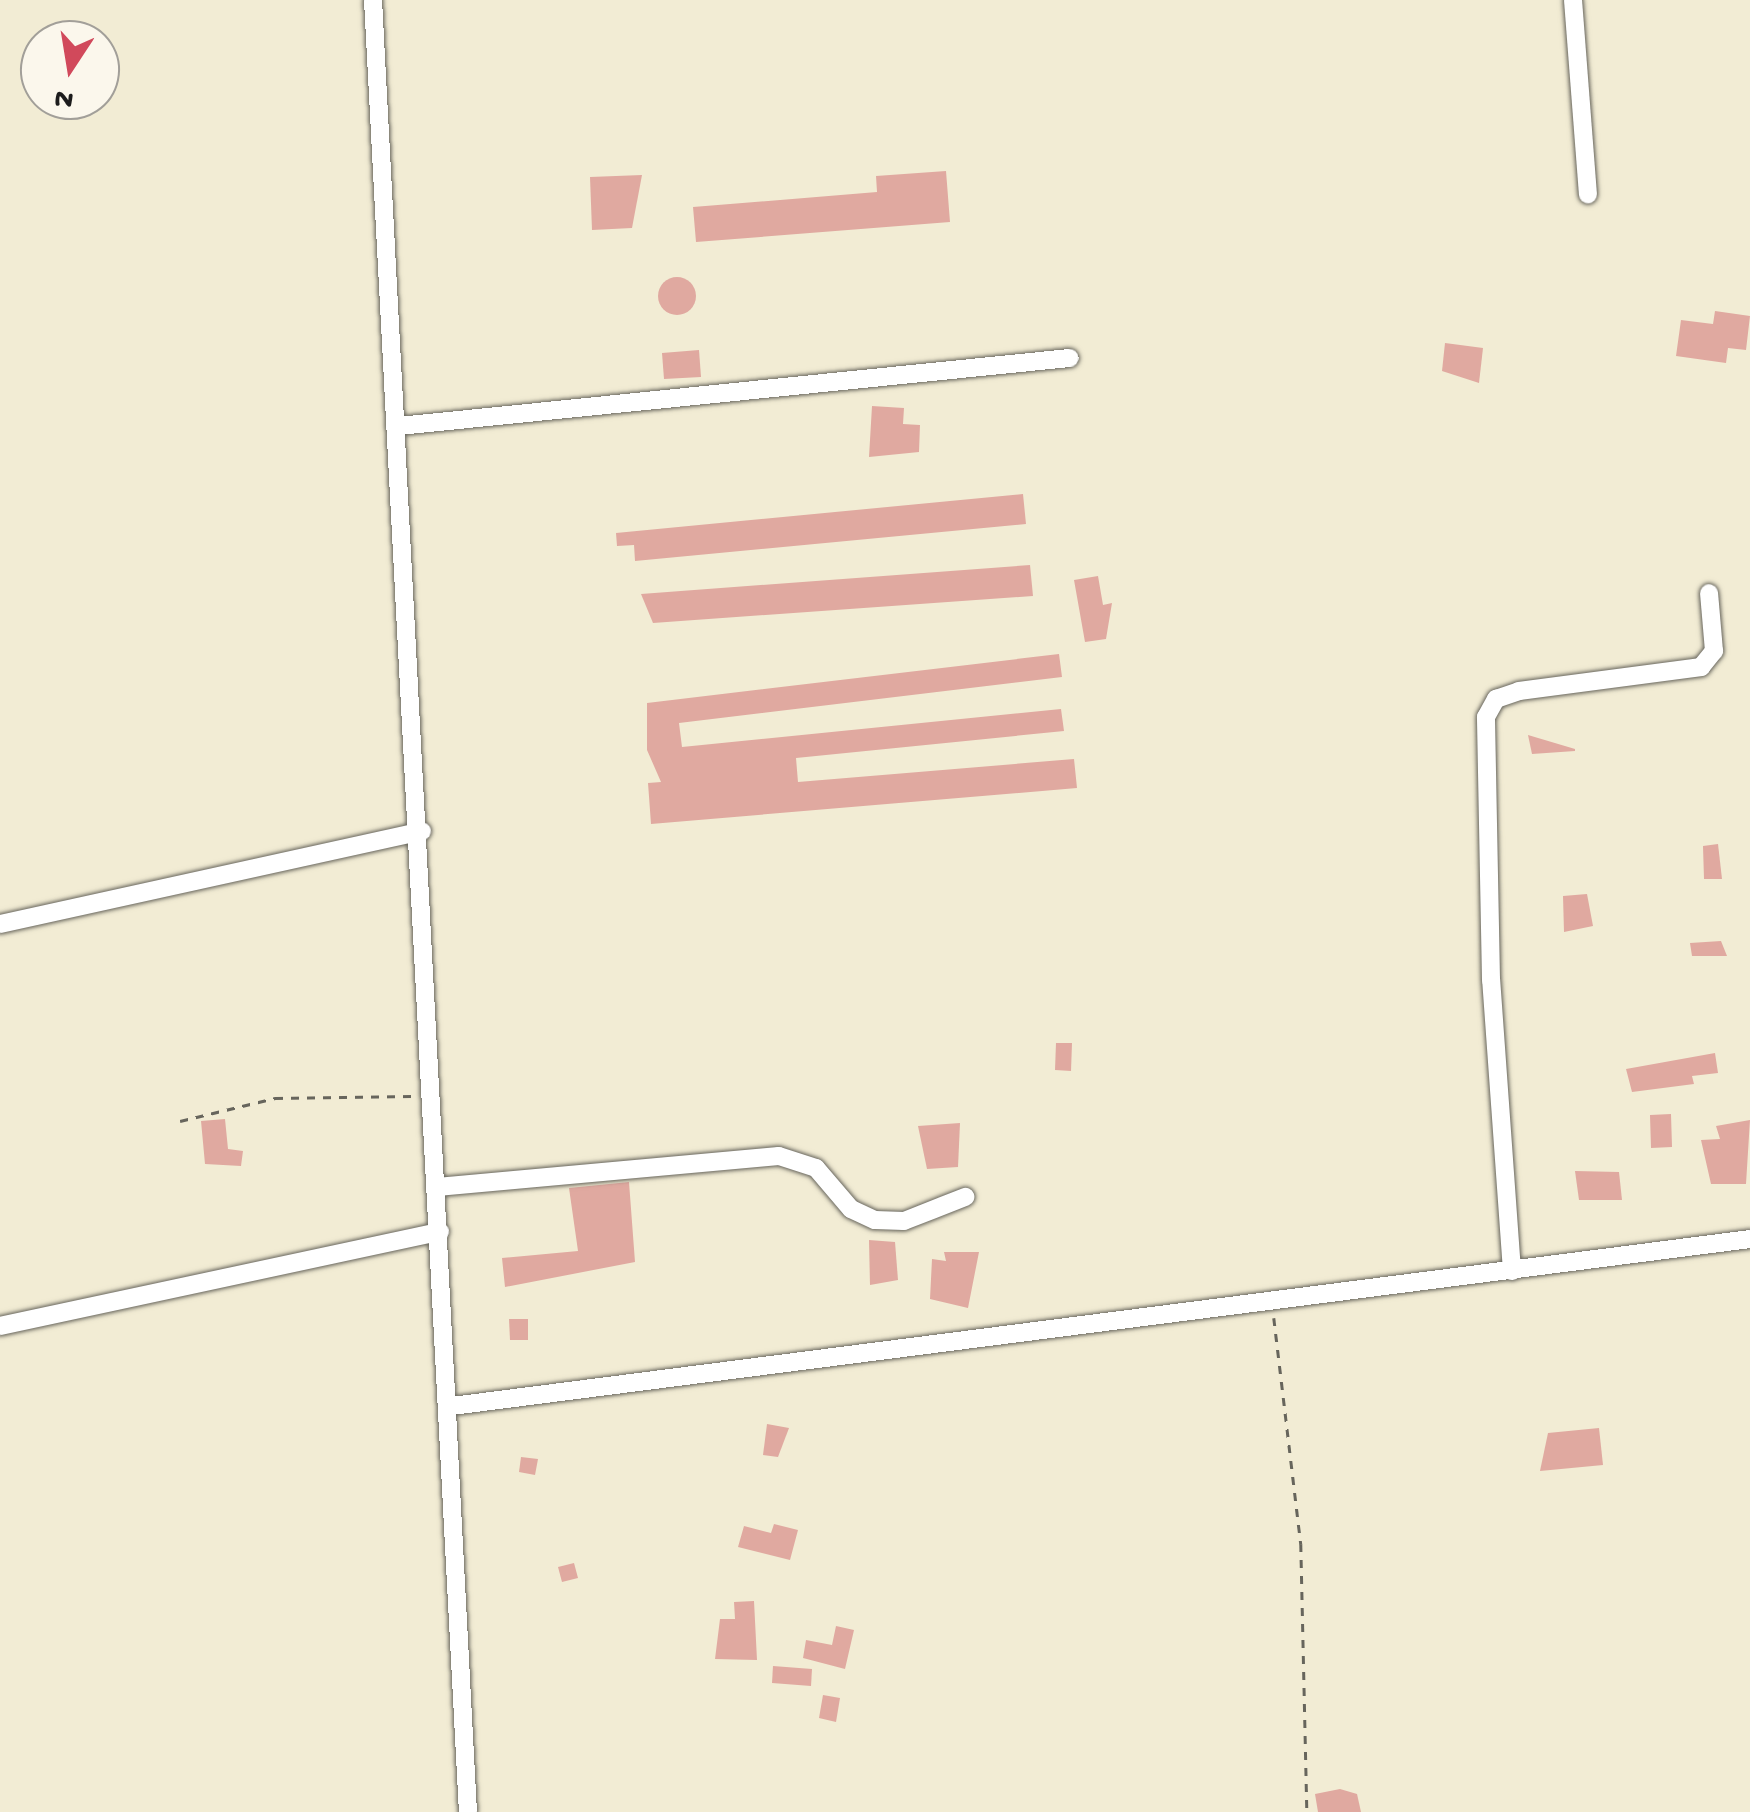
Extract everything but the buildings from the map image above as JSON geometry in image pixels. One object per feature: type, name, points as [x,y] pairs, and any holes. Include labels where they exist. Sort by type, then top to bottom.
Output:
[{"type":"street","points":[[373,0],[422,831],[437,1187],[452,1406],[468,1812]]},
{"type":"street","points":[[1572,0],[1588,194]]},
{"type":"street","points":[[399,426],[1070,358]]},
{"type":"street","points":[[1512,1271],[1490,962],[1486,717],[1496,699],[1519,691],[1701,667],[1714,651],[1709,593]]},
{"type":"street","points":[[0,924],[422,831]]},
{"type":"street","points":[[437,1187],[779,1156],[816,1168],[851,1208],[875,1220],[920,1217],[965,1197]]},
{"type":"street","points":[[0,1326],[440,1232]]},
{"type":"street","points":[[452,1406],[1750,1239]]},
{"type":"path","points":[[180,1121],[275,1098],[433,1096]]},
{"type":"path","points":[[1272,1302],[1301,1544],[1307,1812]]}]
